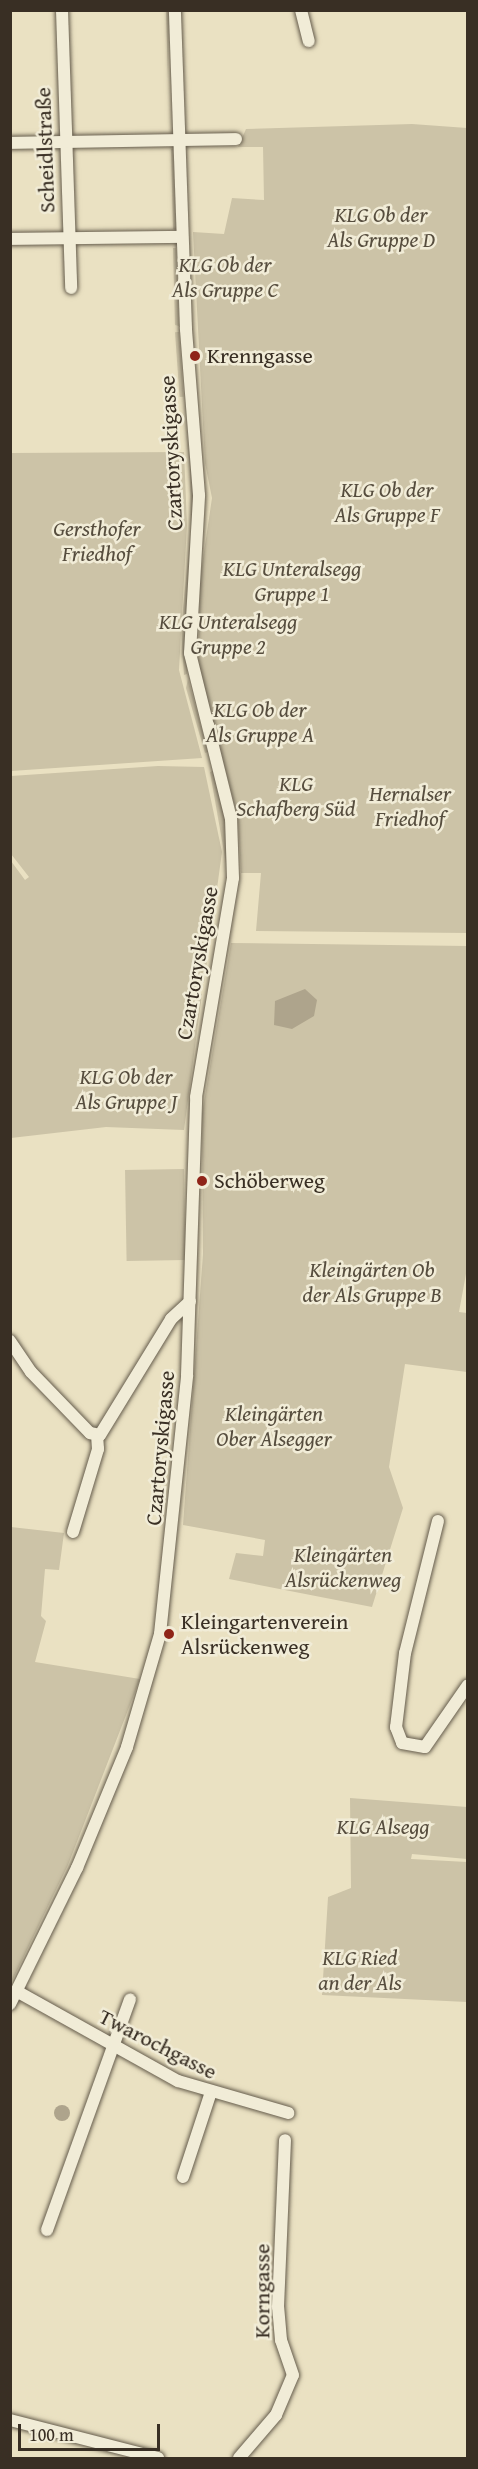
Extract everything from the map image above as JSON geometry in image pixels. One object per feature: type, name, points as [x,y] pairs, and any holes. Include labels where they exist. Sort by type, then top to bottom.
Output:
[{"type":"street","name":"Scheidlstraße","points":[[62,10],[71,288]]},
{"type":"street","name":"Czartoryskigasse","points":[[10,2004],[18,1992],[101,1812],[154,1658],[178,1499],[190,1301],[196,1097],[234,866],[231,819],[190,653],[199,495],[182,237],[175,10]]},
{"type":"street","points":[[301,10],[309,41]]},
{"type":"street","points":[[10,143],[236,139]]},
{"type":"street","points":[[10,239],[182,237]]},
{"type":"street","points":[[97,1435],[105,1431],[171,1319],[190,1301]]},
{"type":"street","points":[[10,1341],[31,1372],[97,1435],[98,1449],[73,1532]]},
{"type":"street","points":[[438,1521],[412,1621],[399,1695],[398,1736],[413,1748],[426,1745],[468,1685]]},
{"type":"street","name":"Twarochgasse","points":[[18,1992],[110,2046],[210,2095],[288,2113]]},
{"type":"street","points":[[47,2230],[110,2046],[130,2000]]},
{"type":"street","points":[[183,2177],[210,2095]]},
{"type":"street","name":"Korngasse","points":[[239,2458],[276,2415],[293,2374],[281,2340],[279,2307],[285,2140]]},
{"type":"street","points":[[10,2420],[158,2458]]},
{"type":"green space","points":[[166,11],[169,11],[168,79]]},
{"type":"green space","points":[[412,124],[467,128],[467,933],[256,931],[261,873],[241,873],[238,819],[198,663],[200,579],[212,498],[205,463],[193,232],[224,234],[232,198],[264,200],[263,147],[238,147],[246,129]]},
{"type":"green space","points":[[171,149],[173,149],[176,229],[173,229]]},
{"type":"green space","points":[[173,248],[176,248],[179,326],[175,325]]},
{"type":"green space","points":[[175,332],[179,332],[184,397],[180,397]]},
{"type":"green space","points":[[185,423],[195,501],[191,534],[190,468]]},
{"type":"green space","name":"Gersthofer Friedhof","points":[[184,452],[187,525],[179,670],[202,758],[11,771],[11,453]]},
{"type":"green space","points":[[190,538],[187,674],[184,675],[181,629]]},
{"type":"green space","points":[[188,679],[208,752],[205,753],[186,688]]},
{"type":"green space","name":"KLG Ob der Als Gruppe J","points":[[158,766],[204,767],[222,852],[204,983],[198,983],[196,992],[202,994],[184,1130],[106,1127],[11,1138],[11,861],[25,880],[29,877],[11,854],[11,776]]},
{"type":"green space","points":[[213,771],[225,816],[228,875],[210,772]]},
{"type":"green space","points":[[231,943],[467,946],[468,1263],[459,1312],[467,1313],[467,1372],[405,1364],[389,1467],[403,1508],[372,1607],[229,1579],[236,1553],[263,1556],[265,1540],[183,1525],[203,1254],[202,1114]]},
{"type":"green space","points":[[184,1169],[186,1260],[127,1261],[125,1170]]},
{"type":"green space","points":[[11,1527],[64,1533],[59,1570],[45,1569],[41,1616],[46,1621],[35,1662],[140,1679],[68,1865],[11,1983]]},
{"type":"green space","points":[[350,1798],[467,1807],[467,1859],[412,1854],[411,1859],[467,1862],[467,2002],[322,1995],[328,1897],[351,1888]]},
{"type":"shaded area","points":[[305,989],[317,1000],[314,1016],[292,1029],[274,1025],[275,1001]]},
{"type":"shaded area","points":[[59,2105],[65,2105],[70,2113],[68,2119],[59,2121],[54,2116],[54,2110]]},
{"type":"place","name":"Krenngasse","points":[[195,356]]},
{"type":"place","name":"Schöberweg","points":[[202,1181]]},
{"type":"place","name":"Kleingartenverein Alsrückenweg","points":[[169,1634]]},
{"type":"park label","name":"KLG Ob der Als Gruppe D","points":[[381,226]]},
{"type":"park label","name":"KLG Ob der Als Gruppe C","points":[[225,276]]},
{"type":"park label","name":"KLG Ob der Als Gruppe F","points":[[387,502]]},
{"type":"park label","name":"KLG Unteralsegg Gruppe 1","points":[[292,580]]},
{"type":"park label","name":"KLG Unteralsegg Gruppe 2","points":[[228,634]]},
{"type":"park label","name":"KLG Ob der Als Gruppe A","points":[[260,722]]},
{"type":"park label","name":"KLG Schafberg Süd","points":[[296,796]]},
{"type":"park label","name":"Hernalser Friedhof","points":[[410,806]]},
{"type":"park label","name":"Kleingärten Ob der Als Gruppe B","points":[[372,1282]]},
{"type":"park label","name":"Kleingärten Ober Alsegger","points":[[274,1426]]},
{"type":"park label","name":"Kleingärten Alsrückenweg","points":[[343,1566]]},
{"type":"park label","name":"KLG Alsegg","points":[[383,1827]]},
{"type":"park label","name":"KLG Ried an der Als","points":[[360,1970]]}]
